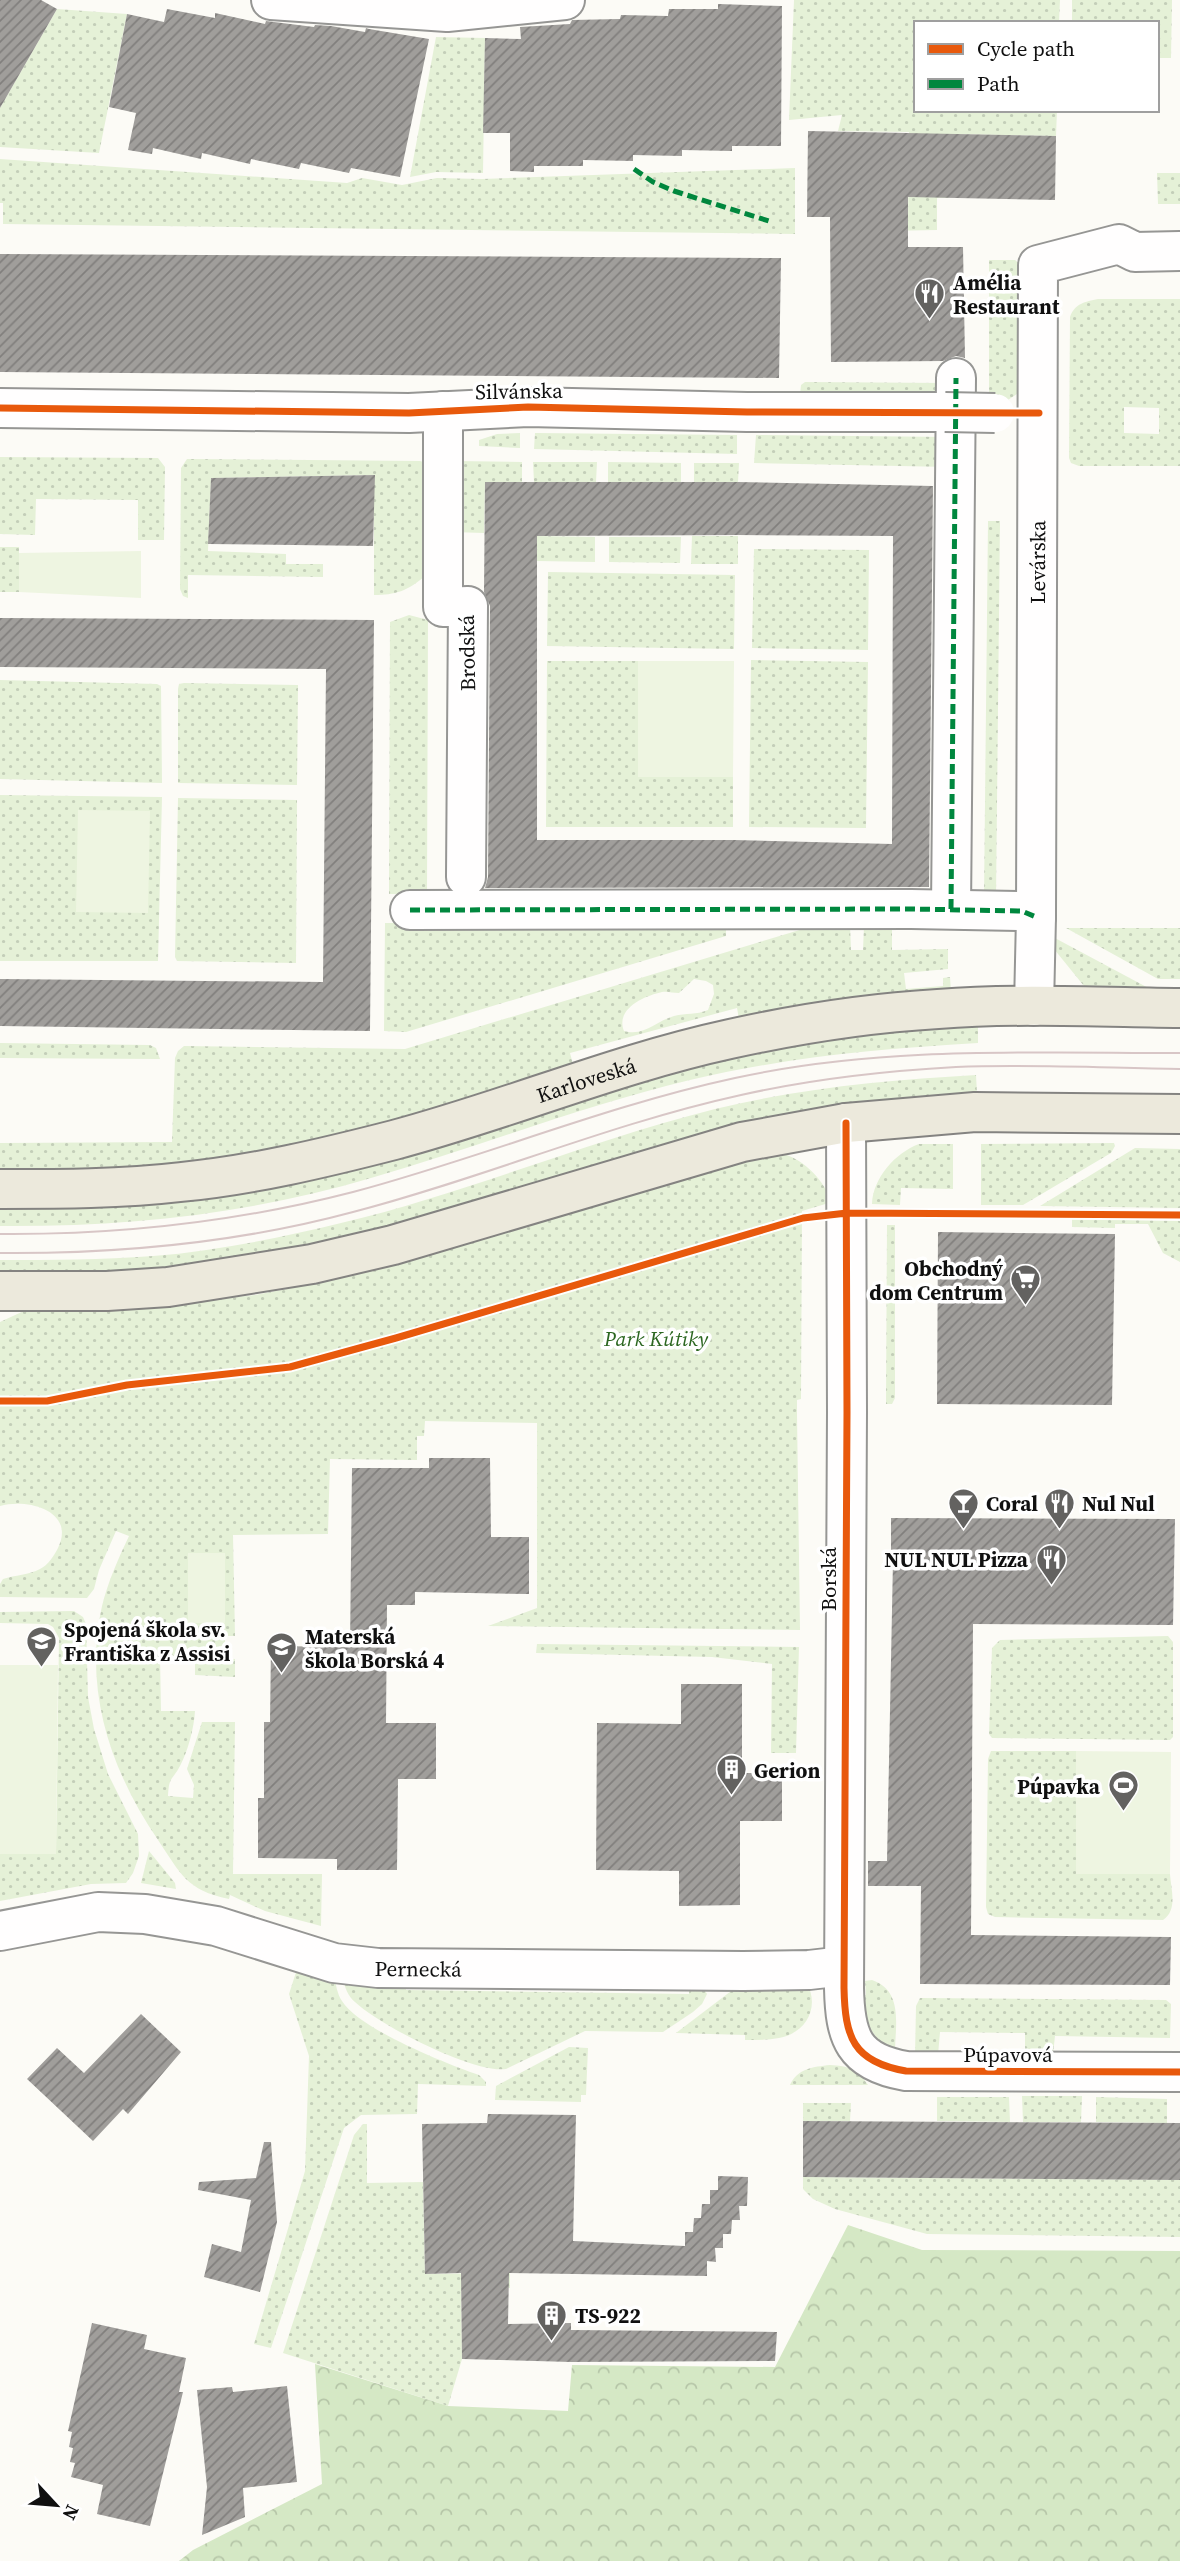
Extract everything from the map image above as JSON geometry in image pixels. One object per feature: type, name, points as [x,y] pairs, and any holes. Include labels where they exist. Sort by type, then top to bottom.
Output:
[{"type":"main road","name":"Karloveská","points":[[0,1189],[114,1187],[266,1170],[396,1139],[619,1070],[727,1040],[836,1018],[940,1008],[1180,1008]]},
{"type":"main road","points":[[0,1291],[107,1291],[168,1287],[312,1264],[406,1241],[742,1142],[846,1122],[975,1112],[1180,1114]]},
{"type":"street","points":[[271,0],[447,12],[565,0]]},
{"type":"street","name":"Levárska","points":[[1034,1006],[1038,265],[1119,244],[1135,252],[1180,251]]},
{"type":"street","points":[[950,395],[957,476],[951,909]]},
{"type":"street","name":"Silvánska","points":[[0,408],[409,413],[528,407],[747,412],[950,395],[995,412],[1039,413]]},
{"type":"street","name":"Brodská","points":[[443,411],[443,607],[468,606],[466,877]]},
{"type":"street","points":[[410,910],[951,909],[1021,911],[1036,917]]},
{"type":"street","name":"Borská","points":[[846,1122],[844,2015],[849,2036]]},
{"type":"street","name":"Pernecká","points":[[0,1931],[98,1912],[118,1911],[216,1926],[334,1963],[378,1968],[809,1970],[844,1966]]},
{"type":"street","name":"Púpavová","points":[[849,2036],[872,2060],[887,2068],[906,2071],[1180,2072]]},
{"type":"green space","points":[[794,0],[1060,0],[1059,21],[914,21],[914,112],[1057,112],[1056,136],[949,134],[948,198],[937,198],[937,230],[885,231],[908,219],[909,132],[838,131],[842,115],[789,120]]},
{"type":"green space","points":[[1072,0],[1172,0],[1171,58],[1159,58],[1159,21],[1072,21]]},
{"type":"green space","points":[[57,9],[127,14],[99,153],[0,147],[0,108]]},
{"type":"green space","points":[[436,37],[485,38],[483,173],[436,172],[410,177]]},
{"type":"green space","points":[[0,159],[347,183],[362,178],[402,185],[437,178],[482,179],[795,168],[795,234],[3,224]]},
{"type":"green space","points":[[1157,173],[1180,173],[1180,204],[1158,204]]},
{"type":"green space","points":[[989,260],[1015,260],[1021,265],[1020,392],[1008,400],[989,402]]},
{"type":"green space","points":[[1098,299],[1180,299],[1180,466],[1079,466],[1071,463],[1070,317],[1078,306]],"holes":[[[1124,407],[1159,408],[1159,434],[1124,433]]]},
{"type":"green space","points":[[805,382],[947,383],[948,403],[799,405],[801,385]]},
{"type":"green space","points":[[520,433],[520,448],[479,446],[479,440],[497,434]]},
{"type":"green space","points":[[535,433],[737,435],[737,454],[534,449]]},
{"type":"green space","points":[[756,435],[950,437],[949,467],[754,463]]},
{"type":"green space","points":[[0,457],[158,458],[165,467],[164,540],[138,540],[138,500],[36,499],[35,535],[0,534]]},
{"type":"green space","points":[[187,459],[420,461],[430,464],[425,576],[401,591],[374,595],[374,475],[211,478],[208,551],[286,554],[286,564],[323,564],[323,577],[188,575],[188,598],[183,596],[180,589],[181,468]]},
{"type":"green space","points":[[455,461],[522,462],[522,482],[485,482],[484,533],[452,532]]},
{"type":"green space","points":[[533,462],[597,462],[596,482],[534,482]]},
{"type":"green space","points":[[608,462],[681,463],[681,482],[608,482]]},
{"type":"green space","points":[[694,463],[739,463],[738,482],[694,482]]},
{"type":"green space","points":[[988,521],[1000,521],[996,898],[984,898]]},
{"type":"green space","points":[[537,536],[595,537],[595,562],[537,561]]},
{"type":"green space","points":[[692,536],[738,536],[738,564],[691,564]]},
{"type":"green space","points":[[609,537],[681,537],[680,563],[609,562]]},
{"type":"green space","points":[[0,547],[19,547],[19,592],[0,592]]},
{"type":"green space","points":[[754,549],[869,550],[868,650],[752,648]]},
{"type":"green space","points":[[141,551],[141,598],[19,592],[19,553]]},
{"type":"green space","points":[[548,572],[735,575],[734,649],[547,646]]},
{"type":"green space","points":[[409,615],[428,620],[427,894],[389,894],[390,622]]},
{"type":"green space","points":[[751,660],[868,662],[866,828],[749,827]]},
{"type":"green space","points":[[547,661],[638,661],[638,777],[733,777],[733,827],[546,827]]},
{"type":"green space","points":[[638,661],[734,661],[733,777],[638,777]]},
{"type":"green space","points":[[0,680],[161,686],[162,783],[0,779]]},
{"type":"green space","points":[[179,684],[298,685],[297,785],[178,783],[178,689]]},
{"type":"green space","points":[[0,795],[162,797],[158,961],[0,961]]},
{"type":"green space","points":[[178,798],[297,800],[296,963],[177,961]]},
{"type":"green space","points":[[78,810],[150,811],[148,913],[76,912]]},
{"type":"green space","points":[[726,922],[726,936],[406,1032],[384,1031],[385,923]]},
{"type":"green space","points":[[850,925],[851,950],[863,950],[864,926],[892,926],[892,950],[948,949],[948,969],[904,973],[906,989],[943,986],[943,978],[950,977],[951,992],[739,1019],[737,1008],[570,1053],[574,1068],[394,1124],[292,1149],[168,1165],[0,1172],[0,1143],[172,1142],[175,1058],[184,1046],[405,1049],[803,929]],"holes":[[[694,979],[713,985],[714,994],[708,1010],[674,1016],[638,1032],[624,1031],[622,1023],[627,1010],[640,1000],[662,992],[679,993]]]},
{"type":"green space","points":[[1066,928],[1180,928],[1180,979],[1158,979]]},
{"type":"green space","points":[[1053,937],[1154,991],[1096,991],[1084,986],[1054,949]]},
{"type":"green space","points":[[978,1025],[978,1043],[833,1055],[762,1065],[690,1080],[610,1102],[371,1178],[280,1201],[141,1221],[0,1226],[0,1206],[689,1065],[798,1040],[873,1031]]},
{"type":"green space","points":[[0,1043],[150,1045],[156,1048],[160,1059],[0,1058]]},
{"type":"green space","points":[[976,1075],[977,1093],[863,1102],[736,1126],[673,1141],[341,1241],[148,1271],[0,1275],[0,1260],[96,1259],[177,1254],[318,1229],[435,1197],[668,1122],[747,1102],[845,1086]]},
{"type":"green space","points":[[1114,1143],[1111,1153],[1023,1205],[981,1205],[981,1144]]},
{"type":"green space","points":[[919,1144],[953,1144],[953,1189],[901,1188],[900,1205],[872,1204],[876,1185],[887,1168],[910,1148]]},
{"type":"green space","points":[[1135,1148],[1180,1149],[1180,1208],[1040,1206]]},
{"type":"green space","name":"Park Kútiky","points":[[784,1154],[813,1173],[832,1202],[802,1211],[801,1399],[797,1400],[800,1630],[488,1626],[537,1608],[537,1423],[425,1421],[424,1436],[417,1436],[417,1460],[330,1459],[328,1534],[233,1535],[235,1636],[225,1636],[220,1658],[235,1659],[235,1677],[195,1675],[195,1656],[160,1656],[161,1711],[195,1711],[188,1746],[170,1782],[168,1796],[193,1798],[194,1785],[187,1769],[202,1722],[235,1722],[233,1874],[322,1874],[321,1926],[265,1911],[230,1895],[229,1899],[203,1891],[186,1879],[141,1814],[127,1786],[105,1729],[99,1699],[97,1637],[102,1606],[129,1536],[116,1531],[94,1589],[87,1598],[0,1597],[0,1584],[3,1579],[31,1573],[43,1567],[55,1554],[62,1535],[55,1516],[46,1510],[23,1504],[0,1506],[0,1322],[26,1310],[166,1305],[255,1295],[317,1283],[404,1262],[746,1161]]},
{"type":"green space","points":[[1072,1219],[1180,1221],[1180,1262],[1163,1253],[1148,1224],[1115,1224],[1115,1228],[1072,1227]]},
{"type":"green space","points":[[887,1225],[895,1225],[895,1398],[892,1404],[886,1404]]},
{"type":"green space","points":[[188,1553],[225,1553],[225,1623],[188,1623]]},
{"type":"green space","points":[[74,1611],[83,1617],[86,1624],[88,1697],[94,1729],[108,1774],[138,1834],[139,1856],[126,1883],[91,1884],[0,1901],[0,1854],[56,1853],[59,1638],[48,1624],[0,1623],[0,1612]]},
{"type":"green space","points":[[1168,1636],[1173,1642],[1173,1737],[1170,1740],[992,1738],[989,1734],[992,1648],[1000,1640]]},
{"type":"green space","points":[[537,1644],[799,1647],[796,1753],[771,1753],[772,1664],[712,1657],[536,1653]]},
{"type":"green space","points":[[0,1665],[58,1665],[56,1854],[0,1854]]},
{"type":"green space","points":[[991,1751],[1076,1751],[1076,1874],[1170,1874],[1172,1905],[1168,1916],[1163,1920],[995,1917],[988,1914],[988,1759]]},
{"type":"green space","name":"Púpavka","points":[[1076,1751],[1171,1752],[1170,1874],[1076,1874]]},
{"type":"green space","points":[[149,1851],[175,1883],[176,1889],[141,1883]]},
{"type":"green space","points":[[299,1963],[334,1976],[342,2001],[366,2023],[446,2063],[479,2075],[486,2082],[486,2086],[418,2084],[417,2114],[361,2115],[344,2128],[271,2348],[254,2344],[305,2171],[309,2056],[289,1994]]},
{"type":"green space","points":[[405,1978],[406,1990],[689,1994],[690,1980],[707,1994],[702,2004],[693,2012],[663,2032],[585,2031],[506,2069],[472,2064],[405,2035],[367,2012],[353,2000],[343,1979]]},
{"type":"green space","points":[[872,1980],[889,1992],[896,2010],[895,2053],[874,2035],[861,2006],[858,1996],[866,1995],[865,1981]]},
{"type":"green space","points":[[807,1983],[811,1992],[811,2010],[803,2025],[788,2035],[745,2040],[745,2035],[676,2033],[739,1985]]},
{"type":"green space","points":[[920,1998],[1166,2000],[1171,2004],[1170,2038],[1055,2036],[1053,2054],[1025,2054],[1025,2033],[940,2032],[938,2055],[915,2056],[916,2006]]},
{"type":"green space","points":[[569,2047],[588,2048],[586,2095],[581,2095],[581,2102],[495,2100],[496,2086]]},
{"type":"green space","points":[[830,2065],[852,2069],[868,2085],[790,2085],[802,2072]]},
{"type":"green space","points":[[1022,2096],[1082,2096],[1081,2122],[1023,2122]]},
{"type":"green space","points":[[937,2097],[1009,2097],[1010,2122],[937,2121]]},
{"type":"green space","points":[[1096,2097],[1167,2099],[1167,2123],[1096,2122]]},
{"type":"green space","points":[[803,2103],[851,2103],[850,2121],[803,2121]]},
{"type":"green space","points":[[363,2124],[367,2124],[367,2183],[423,2182],[425,2274],[510,2273],[510,2288],[461,2289],[462,2359],[448,2406],[283,2353],[354,2135]]},
{"type":"green space","points":[[803,2177],[1180,2180],[1180,2237],[927,2234],[835,2209],[813,2199],[803,2189]]},
{"type":"green space","points":[[848,2225],[922,2250],[1180,2251],[1180,2561],[179,2561],[193,2550],[322,2484],[315,2364],[448,2406],[568,2411],[572,2365],[775,2367]]},
{"type":"building","points":[[0,0],[41,0],[57,9],[0,108]]},
{"type":"building","points":[[718,4],[782,6],[781,146],[732,146],[732,151],[682,150],[682,156],[633,155],[633,161],[583,160],[583,166],[534,166],[534,172],[510,171],[510,133],[483,133],[485,38],[521,39],[520,27],[570,24],[572,20],[620,19],[621,15],[668,16],[669,9],[718,9]]},
{"type":"building","points":[[167,9],[215,18],[215,13],[265,24],[266,21],[314,27],[331,26],[365,32],[366,28],[429,39],[400,177],[351,168],[349,173],[301,163],[299,169],[251,159],[250,164],[202,153],[201,159],[153,148],[152,154],[128,150],[136,113],[109,107],[127,14],[164,22]]},
{"type":"building","points":[[808,131],[1056,136],[1055,200],[908,197],[908,247],[963,247],[965,358],[956,356],[943,361],[831,362],[830,217],[807,217]]},
{"type":"building","points":[[0,254],[781,258],[779,378],[0,372]]},
{"type":"building","points":[[375,475],[373,546],[208,544],[211,478]]},
{"type":"building","points":[[485,482],[738,482],[933,486],[929,887],[485,888],[488,877],[490,606],[484,592]],"holes":[[[537,536],[893,536],[892,844],[734,840],[537,840]]]},
{"type":"building","points":[[0,618],[374,620],[370,1031],[0,1026],[0,979],[323,982],[326,669],[0,667]]},
{"type":"building","name":"Obchodný dom Centrum","points":[[938,1232],[1115,1234],[1112,1405],[937,1404]]},
{"type":"building","points":[[429,1458],[490,1458],[491,1537],[529,1537],[529,1594],[415,1592],[415,1605],[387,1605],[386,1723],[436,1723],[436,1779],[398,1779],[397,1870],[337,1870],[337,1859],[258,1858],[258,1798],[264,1798],[264,1722],[270,1722],[271,1646],[350,1647],[352,1468],[429,1468]]},
{"type":"building","points":[[891,1518],[1175,1519],[1173,1625],[973,1624],[971,1935],[1171,1937],[1170,1985],[920,1984],[921,1886],[868,1886],[868,1861],[887,1861],[893,1560]]},
{"type":"building","name":"Gerion","points":[[681,1684],[742,1684],[742,1773],[782,1773],[782,1821],[740,1821],[740,1905],[679,1906],[679,1871],[596,1870],[597,1723],[681,1724]]},
{"type":"building","points":[[141,2014],[181,2052],[128,2114],[123,2109],[93,2141],[27,2079],[57,2048],[84,2073]]},
{"type":"building","points":[[488,2114],[576,2115],[573,2241],[685,2246],[685,2232],[693,2232],[694,2218],[701,2218],[702,2204],[710,2204],[710,2190],[718,2190],[718,2176],[748,2177],[747,2206],[739,2206],[740,2220],[732,2220],[731,2234],[723,2234],[723,2248],[715,2248],[716,2262],[707,2261],[707,2276],[509,2273],[508,2324],[571,2323],[571,2330],[777,2332],[775,2361],[571,2362],[462,2359],[461,2273],[425,2274],[422,2124],[487,2123]]},
{"type":"building","points":[[803,2121],[1180,2123],[1180,2180],[803,2177]]},
{"type":"building","points":[[264,2142],[271,2142],[277,2222],[260,2292],[204,2277],[212,2244],[241,2252],[251,2200],[198,2190],[199,2182],[256,2178]]},
{"type":"building","points":[[92,2323],[147,2335],[144,2349],[186,2358],[179,2392],[183,2392],[150,2526],[97,2514],[103,2485],[71,2477],[75,2463],[70,2462],[72,2432],[68,2431]]},
{"type":"building","points":[[287,2386],[297,2482],[243,2488],[245,2517],[202,2535],[207,2487],[197,2390],[232,2387],[233,2392]]},
{"type":"tram line","points":[[0,1234],[89,1232],[178,1225],[309,1202],[448,1164],[638,1103],[735,1078],[790,1068],[956,1053],[1180,1053]]},
{"type":"tram line","points":[[0,1253],[178,1245],[310,1223],[402,1198],[692,1107],[821,1080],[956,1067],[1180,1069]]},
{"type":"marked path","points":[[634,169],[653,182],[674,191],[769,221]]},
{"type":"marked path","points":[[951,909],[956,378]]},
{"type":"marked path","points":[[410,910],[911,909],[1022,911],[1036,917]]},
{"type":"cycle path","points":[[0,408],[409,413],[528,407],[747,412],[1039,413]]},
{"type":"cycle path","points":[[846,1123],[844,1988],[850,2033],[863,2054],[888,2067],[906,2071],[1180,2072]]},
{"type":"cycle path","points":[[0,1401],[47,1401],[127,1385],[290,1367],[803,1218],[847,1213],[1180,1215]]},
{"type":"place","name":"Amélia Restaurant","points":[[930,321]]},
{"type":"place","name":"Obchodný dom Centrum","points":[[1026,1307]]},
{"type":"place","name":"Coral","points":[[963,1530]]},
{"type":"place","name":"Nul Nul","points":[[1059,1530]]},
{"type":"place","name":"NUL NUL Pizza","points":[[1051,1586]]},
{"type":"place","name":"Spojená škola sv. Františka z Assisi","points":[[41,1668]]},
{"type":"place","name":"Materská škola Borská 4","points":[[282,1675]]},
{"type":"place","name":"Gerion","points":[[731,1797]]},
{"type":"place","name":"Púpavka","points":[[1123,1813]]},
{"type":"place","name":"TS-922","points":[[552,2342]]}]
